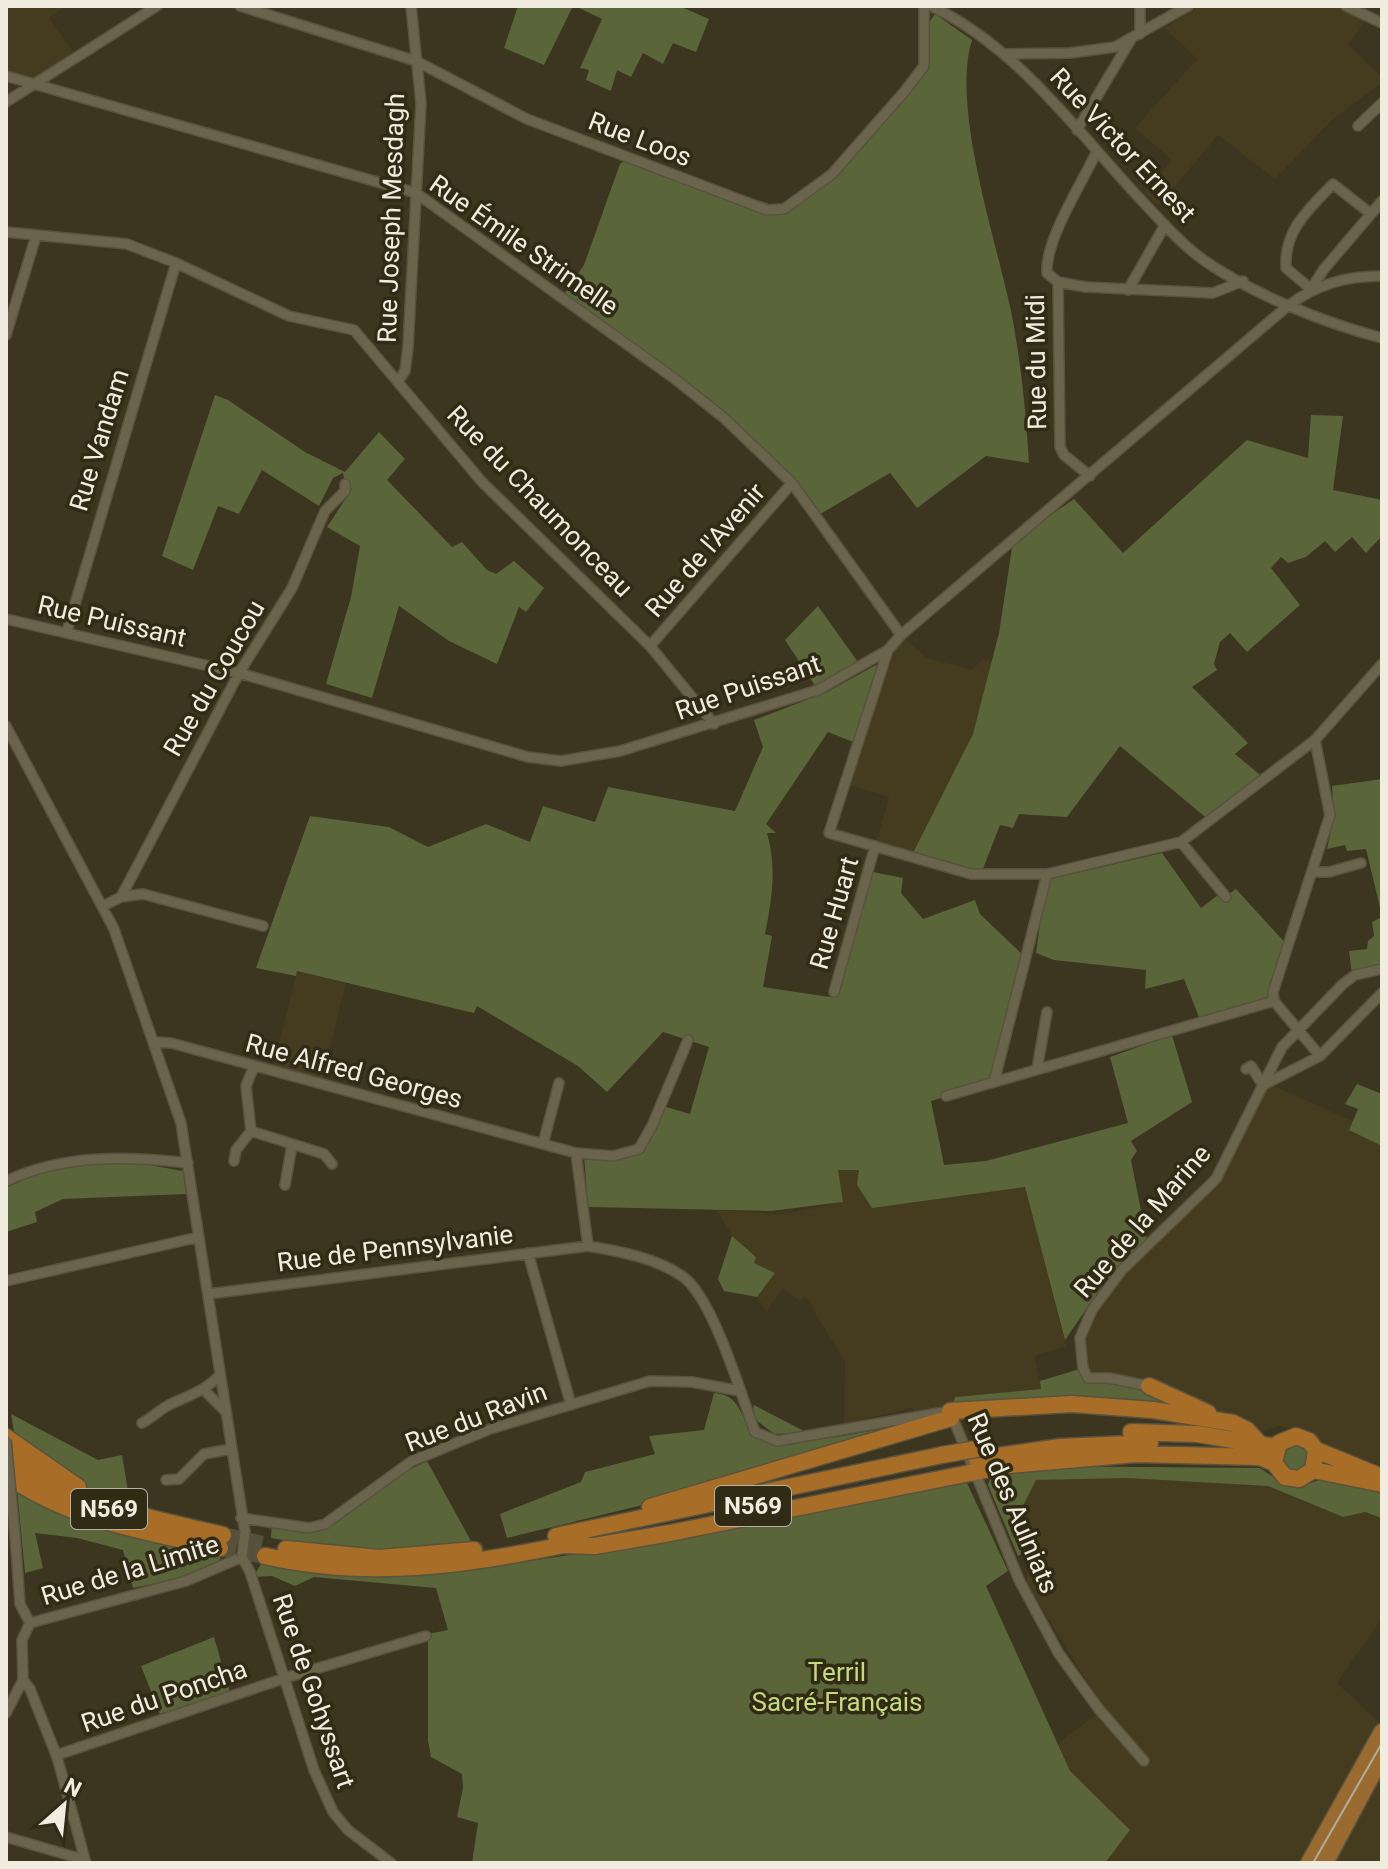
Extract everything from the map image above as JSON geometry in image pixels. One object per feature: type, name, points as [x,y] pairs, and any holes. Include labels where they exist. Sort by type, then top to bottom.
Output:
[{"type":"highway","points":[[1149,1386],[1194,1411],[1247,1430],[1258,1450]]},
{"type":"highway","points":[[567,1539],[608,1519],[951,1415],[1072,1404],[1194,1411]]},
{"type":"highway","name":"N569","points":[[266,1551],[335,1567],[394,1569],[447,1565],[943,1460],[1079,1435],[1166,1432],[1258,1450]]},
{"type":"highway","points":[[1374,1475],[1313,1470],[1295,1480],[1280,1473],[1275,1455],[1287,1437],[1296,1436],[1309,1441],[1316,1450],[1374,1475],[1382,1486]]},
{"type":"highway","points":[[6,1439],[71,1483],[169,1522]]},
{"type":"highway","name":"N569","points":[[943,1460],[1112,1442],[1258,1450]]},
{"type":"highway","points":[[567,1539],[595,1546],[1010,1465],[1113,1455],[1258,1450],[1275,1455]]},
{"type":"highway","points":[[1313,1470],[1316,1450]]},
{"type":"highway","name":"N569","points":[[6,1456],[32,1474],[84,1500],[169,1522],[222,1542],[80,1513],[24,1488],[6,1475]]},
{"type":"main road","points":[[1309,1863],[1382,1732]]},
{"type":"main road","points":[[1325,1863],[1382,1756]]},
{"type":"street","points":[[6,102],[157,6]]},
{"type":"street","name":"Rue Loos","points":[[240,6],[416,61],[527,119],[767,210],[784,209],[832,174],[924,66],[924,6]]},
{"type":"street","name":"Rue Joseph Mesdagh","points":[[398,381],[405,371],[408,347],[421,103],[411,6]]},
{"type":"street","name":"Rue Victor Ernest","points":[[931,6],[967,23],[1006,54],[1165,225],[1205,261],[1321,321],[1382,338]]},
{"type":"street","points":[[1140,6],[1140,34]]},
{"type":"street","points":[[1006,54],[1070,53],[1130,41],[1188,6]]},
{"type":"street","points":[[1346,6],[1382,23]]},
{"type":"street","points":[[1077,130],[1130,41]]},
{"type":"street","name":"Rue Émile Strimelle","points":[[6,76],[416,193],[675,379],[724,418],[792,483],[901,635]]},
{"type":"street","points":[[1358,126],[1382,103]]},
{"type":"street","name":"Rue du Midi","points":[[1090,476],[1064,455],[1060,447],[1058,282],[1047,273],[1051,248],[1096,153]]},
{"type":"street","points":[[1371,214],[1333,184],[1295,224],[1285,253],[1286,268],[1311,289],[1382,201]]},
{"type":"street","points":[[1128,290],[1165,225]]},
{"type":"street","name":"Rue du Chaumonceau","points":[[6,232],[127,244],[176,263],[289,316],[354,330],[482,482],[650,646],[714,724]]},
{"type":"street","points":[[6,335],[36,236]]},
{"type":"street","name":"Rue Vandam","points":[[67,631],[176,263]]},
{"type":"street","name":"Rue Puissant","points":[[6,619],[239,673],[528,757],[584,760],[714,724],[818,690],[888,650],[901,635],[1289,305],[1311,289],[1360,276],[1382,276]]},
{"type":"street","points":[[1058,282],[1128,290],[1213,293],[1243,281]]},
{"type":"street","name":"Rue de l'Avenir","points":[[650,646],[792,483]]},
{"type":"street","name":"Rue du Coucou","points":[[121,897],[239,673],[292,588],[325,511],[345,491],[345,484]]},
{"type":"street","points":[[888,650],[829,833],[971,874],[1047,874],[1181,842],[1315,740],[1382,664]]},
{"type":"street","points":[[6,726],[103,906],[181,1123],[245,1532],[241,1560]]},
{"type":"street","points":[[1315,740],[1330,815],[1273,992],[1274,1001],[1320,1056]]},
{"type":"street","points":[[1181,842],[1226,897]]},
{"type":"street","name":"Rue Huart","points":[[834,992],[875,846]]},
{"type":"street","points":[[1312,872],[1329,872],[1361,863]]},
{"type":"street","points":[[994,1082],[1047,874]]},
{"type":"street","points":[[103,906],[121,897],[143,894],[263,926]]},
{"type":"street","name":"Rue de la Marine","points":[[1149,1386],[1109,1378],[1088,1378],[1080,1350],[1082,1329],[1122,1270],[1216,1179],[1282,1047],[1343,984],[1355,975],[1382,969]]},
{"type":"street","points":[[1246,1069],[1251,1066],[1263,1085],[1320,1056],[1382,993]]},
{"type":"street","points":[[946,1096],[1274,1001]]},
{"type":"street","points":[[1037,1069],[1047,1012]]},
{"type":"street","name":"Rue Alfred Georges","points":[[153,1042],[171,1043],[576,1153],[613,1156],[639,1149],[652,1126],[688,1040]]},
{"type":"street","points":[[234,1161],[236,1150],[251,1131],[246,1086],[254,1066]]},
{"type":"street","points":[[543,1144],[559,1083]]},
{"type":"street","points":[[251,1131],[324,1154],[332,1164]]},
{"type":"street","points":[[285,1185],[292,1145]]},
{"type":"street","points":[[576,1153],[588,1246]]},
{"type":"street","points":[[6,1181],[80,1158],[141,1158],[188,1163]]},
{"type":"street","points":[[6,1281],[199,1237]]},
{"type":"street","name":"Rue de Pennsylvanie","points":[[208,1294],[588,1246]]},
{"type":"street","name":"Rue des Aulniats","points":[[588,1246],[617,1251],[680,1275],[697,1293],[727,1355],[755,1432],[777,1441],[951,1415],[1019,1580],[1059,1654],[1098,1708],[1144,1761]]},
{"type":"street","points":[[528,1253],[571,1405]]},
{"type":"street","points":[[142,1423],[157,1416],[165,1407],[205,1391],[220,1375]]},
{"type":"street","name":"Rue du Ravin","points":[[241,1518],[309,1528],[325,1524],[412,1461],[490,1429],[650,1381],[692,1382],[740,1391]]},
{"type":"street","points":[[205,1391],[225,1411]]},
{"type":"street","points":[[6,1439],[20,1604],[30,1623],[22,1640],[23,1680],[6,1713]]},
{"type":"street","points":[[166,1480],[179,1479],[204,1454],[231,1449]]},
{"type":"street","name":"Rue de la Limite","points":[[30,1623],[176,1584],[241,1560]]},
{"type":"street","name":"Rue de Gohyssart","points":[[241,1560],[285,1678],[314,1770],[333,1812],[348,1830],[391,1863]]},
{"type":"street","points":[[6,1584],[18,1582]]},
{"type":"street","name":"Rue du Poncha","points":[[57,1755],[285,1678],[426,1636]]},
{"type":"street","points":[[23,1680],[30,1689],[57,1755],[86,1862]]},
{"type":"street","points":[[6,1837],[86,1862]]},
{"type":"shaded area","points":[[6,6],[65,6],[49,18],[77,57],[34,85],[6,75]]},
{"type":"shaded area","points":[[1197,6],[1345,6],[1368,16],[1348,45],[1382,77],[1382,83],[1334,118],[1275,179],[1218,135],[1158,206],[1144,192],[1172,160],[1135,128],[1197,59],[1165,28]]},
{"type":"shaded area","points":[[901,635],[927,658],[972,670],[983,659],[993,662],[973,734],[936,814],[911,857],[875,846],[889,797],[843,783]]},
{"type":"shaded area","points":[[297,971],[346,983],[322,1081],[273,1067]]},
{"type":"shaded area","points":[[1267,1083],[1382,1134],[1382,1465],[1321,1446],[1298,1430],[1278,1426],[1263,1431],[1083,1377],[1080,1338],[1102,1297],[1212,1191],[1238,1150]]},
{"type":"shaded area","points":[[859,1169],[872,1208],[1025,1187],[1066,1346],[1034,1356],[1042,1389],[956,1397],[950,1411],[916,1418],[912,1408],[844,1424],[845,1362],[805,1296],[801,1301],[783,1289],[766,1311],[757,1297],[774,1273],[754,1263],[756,1256],[734,1239],[717,1210],[783,1214],[842,1202],[837,1170]]},
{"type":"shaded area","points":[[1133,1476],[1269,1486],[1343,1517],[1365,1512],[1382,1518],[1382,1618],[1337,1683],[1382,1725],[1310,1863],[1104,1863],[1058,1743],[1097,1714],[1137,1762],[1145,1767],[1131,1753],[1027,1584],[1027,1551],[1013,1524],[1036,1480]]},
{"type":"shaded area","points":[[1376,1775],[1382,1778],[1382,1863],[1332,1863]]},
{"type":"green space","points":[[518,6],[573,6],[544,65],[504,48]]},
{"type":"green space","points":[[575,6],[679,6],[709,19],[696,52],[673,43],[663,64],[643,53],[631,77],[617,70],[611,91],[586,80],[589,70],[580,68],[602,19]]},
{"type":"green space","points":[[935,14],[972,40],[967,68],[971,137],[1015,330],[1029,463],[986,456],[917,508],[890,473],[817,516],[682,384],[562,297],[584,265],[620,164],[626,158],[785,209],[803,199],[871,130],[924,66],[925,28]]},
{"type":"green space","points":[[215,395],[228,400],[305,452],[345,472],[379,432],[405,459],[387,480],[452,547],[462,542],[487,570],[496,574],[514,561],[544,588],[526,612],[519,607],[497,664],[449,641],[399,606],[372,698],[326,684],[351,597],[360,546],[327,527],[352,489],[345,484],[343,473],[333,478],[319,506],[262,470],[239,514],[218,506],[193,570],[162,556]]},
{"type":"green space","points":[[1311,415],[1343,416],[1333,490],[1382,500],[1382,536],[1366,553],[1352,537],[1335,552],[1325,541],[1306,557],[1288,563],[1281,557],[1271,568],[1300,605],[1247,652],[1230,633],[1220,642],[1214,664],[1217,670],[1192,687],[1248,743],[1235,754],[1265,779],[1210,821],[1120,746],[1067,817],[1019,814],[1013,828],[1000,825],[981,874],[911,857],[973,734],[999,633],[1013,541],[1074,499],[1123,553],[1247,440],[1308,458]]},
{"type":"green space","points":[[818,606],[858,662],[818,690],[785,640]]},
{"type":"green space","points":[[876,665],[878,668],[856,743],[828,732],[766,824],[776,833],[767,833],[772,858],[772,884],[765,934],[772,936],[763,987],[830,997],[868,871],[903,878],[901,893],[923,919],[975,900],[980,914],[1026,958],[994,1082],[931,1101],[944,1165],[986,1161],[1128,1123],[1110,1057],[1172,1035],[1192,1102],[1131,1141],[1137,1151],[1131,1160],[1147,1241],[1105,1282],[1065,1340],[1025,1187],[872,1208],[857,1185],[859,1170],[838,1170],[843,1202],[771,1211],[588,1207],[584,1156],[639,1149],[663,1106],[690,1114],[709,1047],[663,1032],[607,1092],[578,1066],[477,1006],[474,1013],[297,971],[296,976],[256,968],[310,816],[389,827],[428,847],[486,824],[530,842],[543,806],[595,822],[608,787],[735,811],[763,747],[754,720],[827,692]]},
{"type":"green space","points":[[1382,779],[1382,916],[1366,849],[1347,851],[1345,845],[1327,849],[1334,816],[1332,786]]},
{"type":"green space","points":[[1162,853],[1201,908],[1222,892],[1226,896],[1236,889],[1288,946],[1274,1001],[1199,1017],[1184,979],[1145,989],[1146,970],[1054,960],[1036,953],[1046,880]]},
{"type":"green space","points":[[1382,917],[1382,966],[1352,974],[1349,951],[1367,949],[1368,941],[1374,936],[1372,922]]},
{"type":"green space","points":[[1357,1084],[1382,1094],[1382,1146],[1349,1130],[1358,1109],[1345,1104]]},
{"type":"green space","points":[[99,1163],[138,1163],[183,1171],[186,1194],[63,1199],[35,1212],[37,1222],[6,1232],[6,1188],[41,1172]]},
{"type":"green space","points":[[732,1236],[756,1257],[754,1263],[775,1273],[757,1297],[724,1291],[718,1279]]},
{"type":"green space","points":[[1083,1368],[1089,1378],[1160,1389],[1189,1410],[1065,1396],[953,1404],[955,1397],[1041,1389],[1040,1381]]},
{"type":"green space","points":[[714,1393],[732,1399],[755,1433],[774,1442],[811,1441],[909,1424],[659,1501],[507,1538],[500,1514],[581,1482],[585,1472],[655,1454],[649,1436],[704,1430]]},
{"type":"green space","points":[[754,1405],[802,1430],[802,1433],[774,1434],[751,1416]]},
{"type":"green space","points":[[11,1414],[98,1460],[122,1455],[130,1503],[84,1487],[15,1438]]},
{"type":"green space","points":[[1295,1445],[1304,1449],[1308,1458],[1304,1467],[1295,1471],[1286,1467],[1282,1458],[1286,1449]]},
{"type":"green space","points":[[427,1461],[471,1541],[421,1549],[371,1550],[271,1538],[272,1520],[309,1528],[344,1515],[382,1483]]},
{"type":"green space","points":[[1025,1466],[1260,1468],[1284,1484],[1302,1488],[1321,1480],[1331,1480],[1382,1494],[1382,1518],[1365,1512],[1343,1517],[1268,1486],[1127,1478],[1036,1480],[1014,1524],[1027,1551],[1018,1556],[988,1485],[990,1479]]},
{"type":"green space","name":"Terril Sacré-Français","points":[[967,1483],[1008,1571],[986,1586],[1070,1771],[1130,1830],[1105,1863],[472,1863],[478,1823],[457,1817],[463,1788],[462,1774],[431,1757],[428,1741],[428,1634],[448,1630],[436,1588],[314,1577],[295,1586],[272,1576],[253,1577],[266,1556],[321,1566],[442,1574],[643,1544]]},
{"type":"green space","points":[[17,1489],[103,1530],[220,1554],[220,1562],[172,1580],[133,1588],[123,1550],[77,1538],[35,1533],[43,1568],[25,1573]]},
{"type":"green space","points":[[214,1637],[230,1692],[160,1714],[141,1666]]},
{"type":"tunnel","points":[[223,1535],[267,1545]]},
{"type":"tunnel","points":[[220,1548],[265,1556]]},
{"type":"tram line","points":[[1313,1863],[1382,1743]]}]
